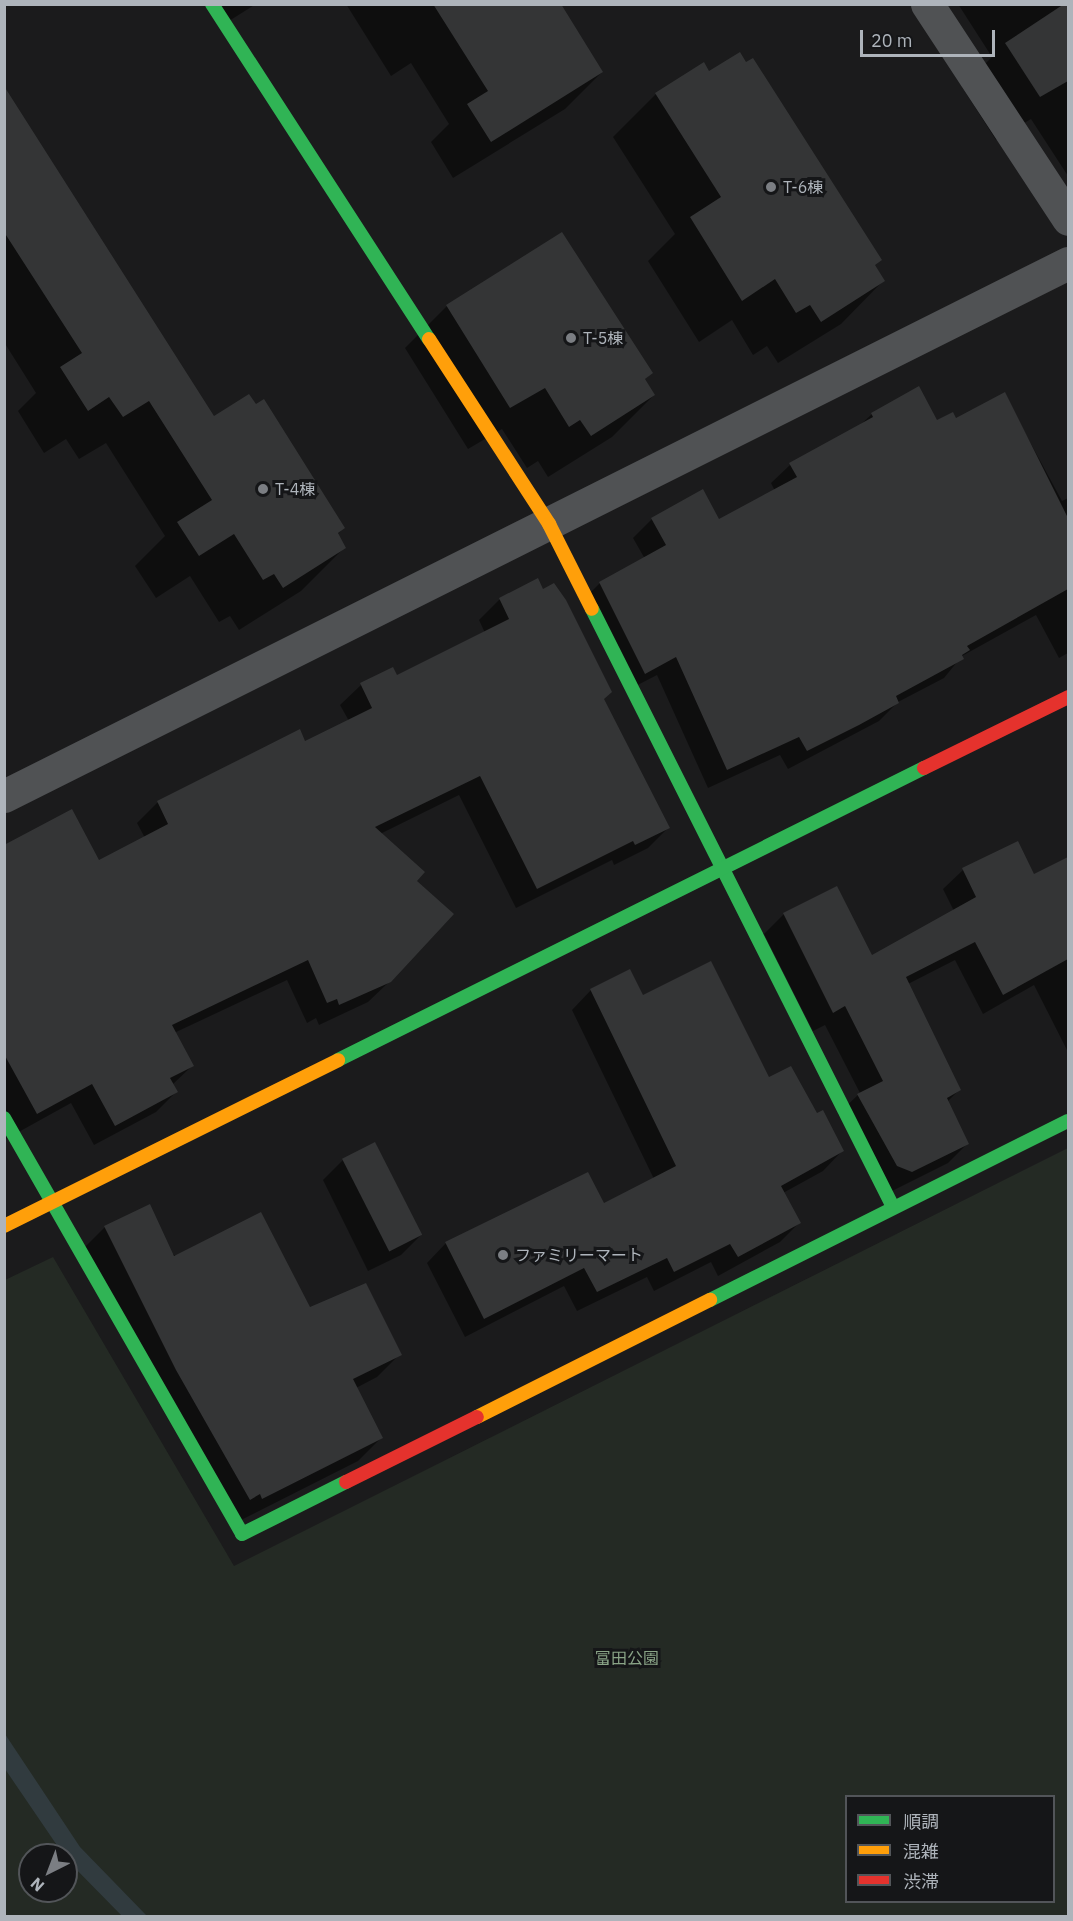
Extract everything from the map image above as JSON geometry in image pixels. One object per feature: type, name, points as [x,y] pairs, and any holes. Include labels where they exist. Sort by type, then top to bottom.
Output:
[{"type":"street","points":[[212,4],[549,524],[893,1207]]},
{"type":"street","points":[[927,4],[1068,219]]},
{"type":"street","points":[[4,796],[1068,263]]},
{"type":"street","points":[[4,1226],[722,867],[1068,697]]},
{"type":"street","points":[[4,1118],[242,1534],[893,1207],[1068,1122]]},
{"type":"green space","name":"富田公園","points":[[1068,1148],[1068,1916],[5,1916],[5,1280],[53,1257],[234,1566]]},
{"type":"shaded area","points":[[5,1734],[77,1843],[55,1843],[5,1769]]},
{"type":"shaded area","points":[[78,1844],[147,1916],[122,1916],[78,1871]]},
{"type":"building","points":[[433,4],[561,4],[603,72],[491,142],[467,104],[488,91]]},
{"type":"building","points":[[1064,4],[1068,4],[1068,81],[1040,97],[1005,43]]},
{"type":"building","name":"T-6棟","points":[[740,52],[746,62],[753,58],[882,260],[875,265],[885,281],[821,322],[810,305],[796,313],[775,279],[742,301],[690,217],[721,197],[655,93],[704,62],[709,71]]},
{"type":"building","points":[[4,86],[214,416],[249,394],[256,404],[264,399],[345,528],[338,533],[346,548],[283,588],[274,574],[263,580],[234,534],[199,556],[177,522],[212,500],[149,401],[123,417],[109,397],[88,411],[60,367],[82,353],[4,232]]},
{"type":"building","name":"T-5棟","points":[[562,232],[653,373],[645,379],[655,395],[591,436],[580,420],[569,427],[545,388],[510,408],[446,305]]},
{"type":"building","points":[[919,386],[937,420],[953,412],[956,418],[1005,392],[1068,518],[1068,589],[967,646],[970,650],[962,655],[964,659],[896,696],[899,703],[859,725],[807,751],[799,737],[727,770],[676,657],[645,674],[599,582],[666,545],[651,518],[703,489],[719,519],[797,477],[789,463],[873,417],[871,413]]},
{"type":"building","points":[[538,578],[543,589],[554,583],[566,600],[612,692],[604,699],[670,828],[635,845],[633,841],[537,889],[480,776],[375,827],[425,872],[417,881],[454,914],[391,982],[339,1005],[337,999],[327,1003],[308,960],[172,1025],[194,1066],[170,1078],[178,1092],[115,1126],[92,1084],[37,1114],[4,1054],[4,845],[72,809],[99,860],[168,824],[157,801],[300,729],[305,741],[372,708],[360,683],[393,667],[397,675],[509,619],[499,598]]},
{"type":"building","points":[[1018,841],[1034,874],[1068,857],[1068,959],[1003,995],[975,942],[906,977],[961,1090],[947,1098],[969,1144],[912,1172],[897,1166],[857,1094],[883,1081],[845,1006],[833,1013],[783,913],[837,886],[872,955],[976,897],[962,868]]},
{"type":"building","points":[[711,961],[769,1077],[791,1066],[817,1113],[823,1110],[844,1151],[781,1186],[801,1223],[738,1257],[730,1244],[674,1272],[667,1258],[597,1292],[584,1268],[484,1319],[445,1242],[588,1172],[604,1203],[676,1166],[590,989],[630,969],[643,995]]},
{"type":"building","points":[[375,1142],[422,1235],[389,1251],[342,1159]]},
{"type":"building","points":[[150,1204],[174,1256],[261,1212],[310,1307],[366,1283],[402,1355],[353,1379],[383,1438],[262,1499],[260,1494],[250,1500],[176,1370],[104,1226]]},
{"type":"traffic: fast","points":[[212,4],[429,339]]},
{"type":"traffic: fast","points":[[592,609],[893,1207]]},
{"type":"traffic: fast","points":[[338,1060],[924,768]]},
{"type":"traffic: fast","points":[[4,1118],[242,1534],[346,1482]]},
{"type":"traffic: fast","points":[[710,1300],[1068,1121]]},
{"type":"traffic: slow","points":[[429,339],[549,524],[592,609]]},
{"type":"traffic: slow","points":[[4,1226],[338,1060]]},
{"type":"traffic: slow","points":[[477,1417],[710,1300]]},
{"type":"traffic: jam","points":[[924,768],[1068,697]]},
{"type":"traffic: jam","points":[[346,1482],[477,1417]]},
{"type":"place","name":"T-6棟","points":[[771,187]]},
{"type":"place","name":"T-5棟","points":[[571,338]]},
{"type":"place","name":"T-4棟","points":[[263,489]]},
{"type":"place","name":"ファミリーマート","points":[[503,1255]]}]
